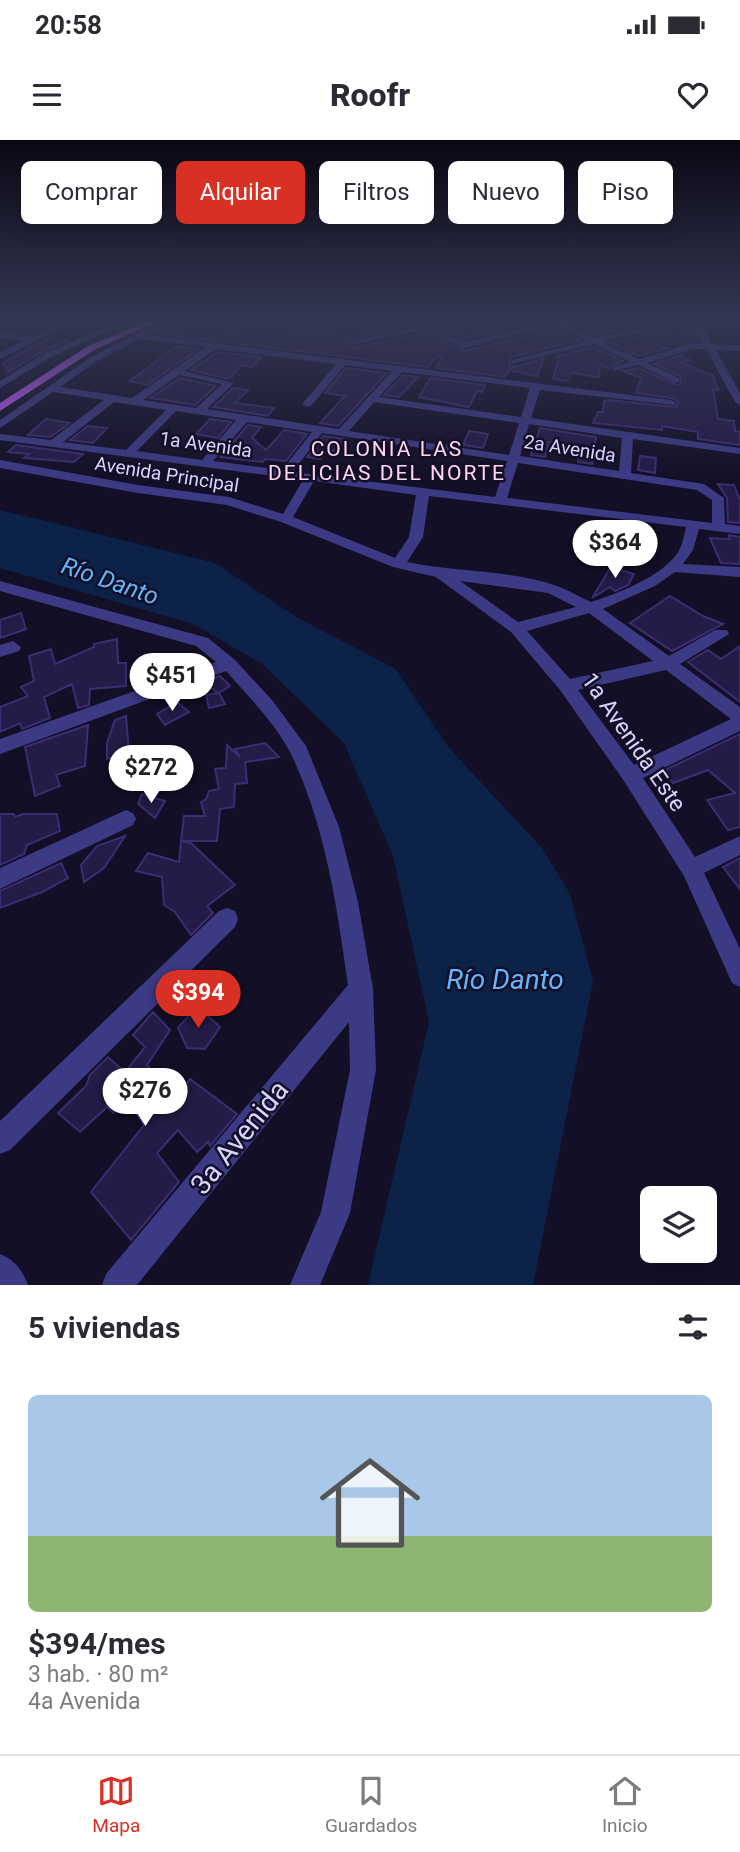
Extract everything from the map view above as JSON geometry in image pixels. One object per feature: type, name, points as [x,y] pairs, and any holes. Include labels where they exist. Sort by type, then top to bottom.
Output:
[{"type":"main road","points":[[0,408],[54,372]]},
{"type":"street","points":[[0,425],[74,372]]},
{"type":"street","points":[[135,401],[177,372]]},
{"type":"street","points":[[180,372],[230,384],[199,411]]},
{"type":"street","points":[[307,404],[333,372]]},
{"type":"street","points":[[342,432],[396,372]]},
{"type":"street","points":[[427,372],[671,403]]},
{"type":"street","points":[[660,372],[676,380]]},
{"type":"street","points":[[723,372],[737,398]]},
{"type":"street","points":[[0,385],[20,373]]},
{"type":"street","points":[[500,502],[536,386]]},
{"type":"street","name":"2a Avenida","points":[[50,389],[514,457],[709,490],[718,498],[719,529]]},
{"type":"street","points":[[54,443],[113,398]]},
{"type":"street","points":[[372,399],[628,433],[740,451]]},
{"type":"street","points":[[129,453],[174,407]]},
{"type":"street","points":[[205,463],[245,418]]},
{"type":"street","points":[[285,474],[320,428]]},
{"type":"street","points":[[625,475],[628,433]]},
{"type":"street","name":"1a Avenida","points":[[0,437],[500,502],[740,530]]},
{"type":"street","name":"Avenida Principal","points":[[0,464],[138,489],[229,501],[286,519],[398,564],[441,574],[518,582],[552,589],[593,609],[740,716]]},
{"type":"street","points":[[286,519],[311,477]]},
{"type":"street","points":[[398,564],[416,537],[423,492]]},
{"type":"street","points":[[516,628],[593,609],[656,578],[682,556],[693,526]]},
{"type":"street","points":[[670,567],[740,572]]},
{"type":"street","name":"1a Avenida Este","points":[[441,574],[516,628],[566,686],[631,775],[691,869],[740,975]]},
{"type":"street","points":[[0,586],[202,642],[229,664],[266,705],[299,751],[329,827],[347,902],[361,989],[363,1070],[335,1213],[305,1285]]},
{"type":"street","points":[[566,686],[667,664],[721,634]]},
{"type":"street","points":[[0,747],[229,664]]},
{"type":"street","points":[[631,775],[740,723]]},
{"type":"street","points":[[0,879],[126,819]]},
{"type":"street","points":[[691,869],[740,845]]},
{"type":"street","points":[[0,1140],[228,919]]},
{"type":"street","name":"3a Avenida","points":[[117,1285],[361,989]]},
{"type":"street","points":[[0,1269],[13,1285]]},
{"type":"water","name":"Río Danto","points":[[0,510],[215,563],[298,618],[396,669],[449,748],[542,848],[570,894],[593,981],[533,1285],[368,1285],[429,1022],[393,856],[344,743],[262,664],[193,624],[0,568]]},
{"type":"building","points":[[141,372],[165,372],[147,385],[130,381]]},
{"type":"building","points":[[201,372],[235,372],[229,379]]},
{"type":"building","points":[[342,372],[387,373],[338,426],[320,423],[345,396],[325,393]]},
{"type":"building","points":[[470,372],[508,372],[505,377]]},
{"type":"building","points":[[520,372],[538,372],[537,376]]},
{"type":"building","points":[[555,372],[599,372],[599,377],[571,373],[568,381],[553,379]]},
{"type":"building","points":[[627,372],[648,372],[677,385],[681,384],[680,376],[672,372],[706,372],[712,375],[719,390],[713,389],[718,419],[734,421],[735,431],[740,432],[740,445],[698,439],[698,432],[662,426],[662,430],[593,423],[598,412],[603,412],[604,401],[608,400],[676,407],[679,402],[672,398],[636,393],[641,378]]},
{"type":"building","points":[[403,375],[418,377],[399,397],[384,395]]},
{"type":"building","points":[[180,378],[216,386],[195,405],[150,398]]},
{"type":"building","points":[[430,378],[485,385],[482,392],[477,391],[469,407],[419,397]]},
{"type":"building","points":[[233,388],[248,390],[235,403],[274,408],[268,416],[213,407]]},
{"type":"building","points":[[46,419],[70,423],[50,437],[28,435]]},
{"type":"building","points":[[210,419],[231,422],[218,438],[196,434]]},
{"type":"building","points":[[248,425],[261,427],[252,438],[266,450],[284,430],[307,434],[286,461],[265,459],[263,462],[220,457]]},
{"type":"building","points":[[88,426],[107,428],[93,443],[70,440]]},
{"type":"building","points":[[540,428],[596,437],[592,464],[578,462],[581,447],[549,442],[545,457],[531,455]]},
{"type":"building","points":[[469,431],[488,434],[483,448],[463,445]]},
{"type":"building","points":[[323,436],[345,439],[335,451],[327,450],[320,459],[307,457]]},
{"type":"building","points":[[16,445],[83,454],[74,462],[24,458],[29,454],[8,452]]},
{"type":"building","points":[[640,456],[656,458],[655,473],[638,470]]},
{"type":"building","points":[[718,484],[734,485],[740,500],[740,523],[728,522],[727,498]]},
{"type":"building","points":[[729,535],[740,537],[740,564],[721,563],[710,538],[730,539]]},
{"type":"building","points":[[611,567],[634,574],[628,585],[615,591],[610,587],[592,598]]},
{"type":"building","points":[[670,596],[703,616],[723,624],[672,651],[630,623]]},
{"type":"building","points":[[21,613],[26,629],[0,638],[0,620]]},
{"type":"building","points":[[117,639],[118,663],[126,663],[126,686],[90,689],[89,705],[78,708],[72,684],[44,697],[50,718],[22,729],[20,723],[0,732],[0,707],[28,696],[21,687],[34,681],[29,656],[51,649],[55,664],[94,647],[94,644]]},
{"type":"building","points":[[740,646],[740,702],[688,662],[708,650],[721,659]]},
{"type":"building","points":[[220,676],[230,686],[219,693],[225,704],[209,708],[206,695],[218,693],[203,682]]},
{"type":"building","points":[[177,702],[189,712],[165,725],[157,714]]},
{"type":"building","points":[[126,716],[129,752],[107,759],[107,743],[115,720]]},
{"type":"building","points":[[88,725],[85,766],[56,775],[60,786],[35,796],[25,747]]},
{"type":"building","points":[[740,734],[740,827],[728,830],[707,800],[735,793],[708,770],[673,783],[663,771]]},
{"type":"building","points":[[265,743],[279,757],[245,762],[247,783],[235,784],[234,807],[220,809],[217,841],[181,841],[184,816],[205,816],[201,802],[206,799],[209,791],[219,789],[215,769],[226,768],[227,745],[240,757],[235,749]]},
{"type":"building","points":[[184,756],[179,773],[154,776],[156,759]]},
{"type":"building","points":[[142,794],[165,801],[155,818],[138,804]]},
{"type":"building","points":[[0,814],[14,814],[15,817],[23,814],[57,814],[60,831],[27,845],[24,854],[0,865]]},
{"type":"building","points":[[125,836],[104,868],[84,882],[81,865],[97,846]]},
{"type":"building","points":[[181,841],[191,843],[235,885],[207,906],[213,913],[191,935],[175,912],[164,905],[162,877],[136,871],[148,853],[179,862]]},
{"type":"building","points":[[740,858],[740,889],[723,867]]},
{"type":"building","points":[[61,863],[68,878],[42,892],[0,908],[0,891]]},
{"type":"building","points":[[197,1006],[220,1027],[205,1049],[187,1048],[178,1028]]},
{"type":"building","points":[[153,1012],[170,1030],[147,1065],[177,1097],[190,1079],[237,1114],[210,1146],[208,1142],[197,1152],[178,1130],[157,1153],[179,1182],[131,1240],[91,1192],[144,1125],[126,1098],[113,1113],[107,1107],[80,1132],[58,1113],[86,1086],[90,1075],[108,1057],[125,1072],[145,1047],[133,1035]]},
{"type":"district","name":"COLONIA LAS DELICIAS DEL NORTE","points":[[387,461]]}]
